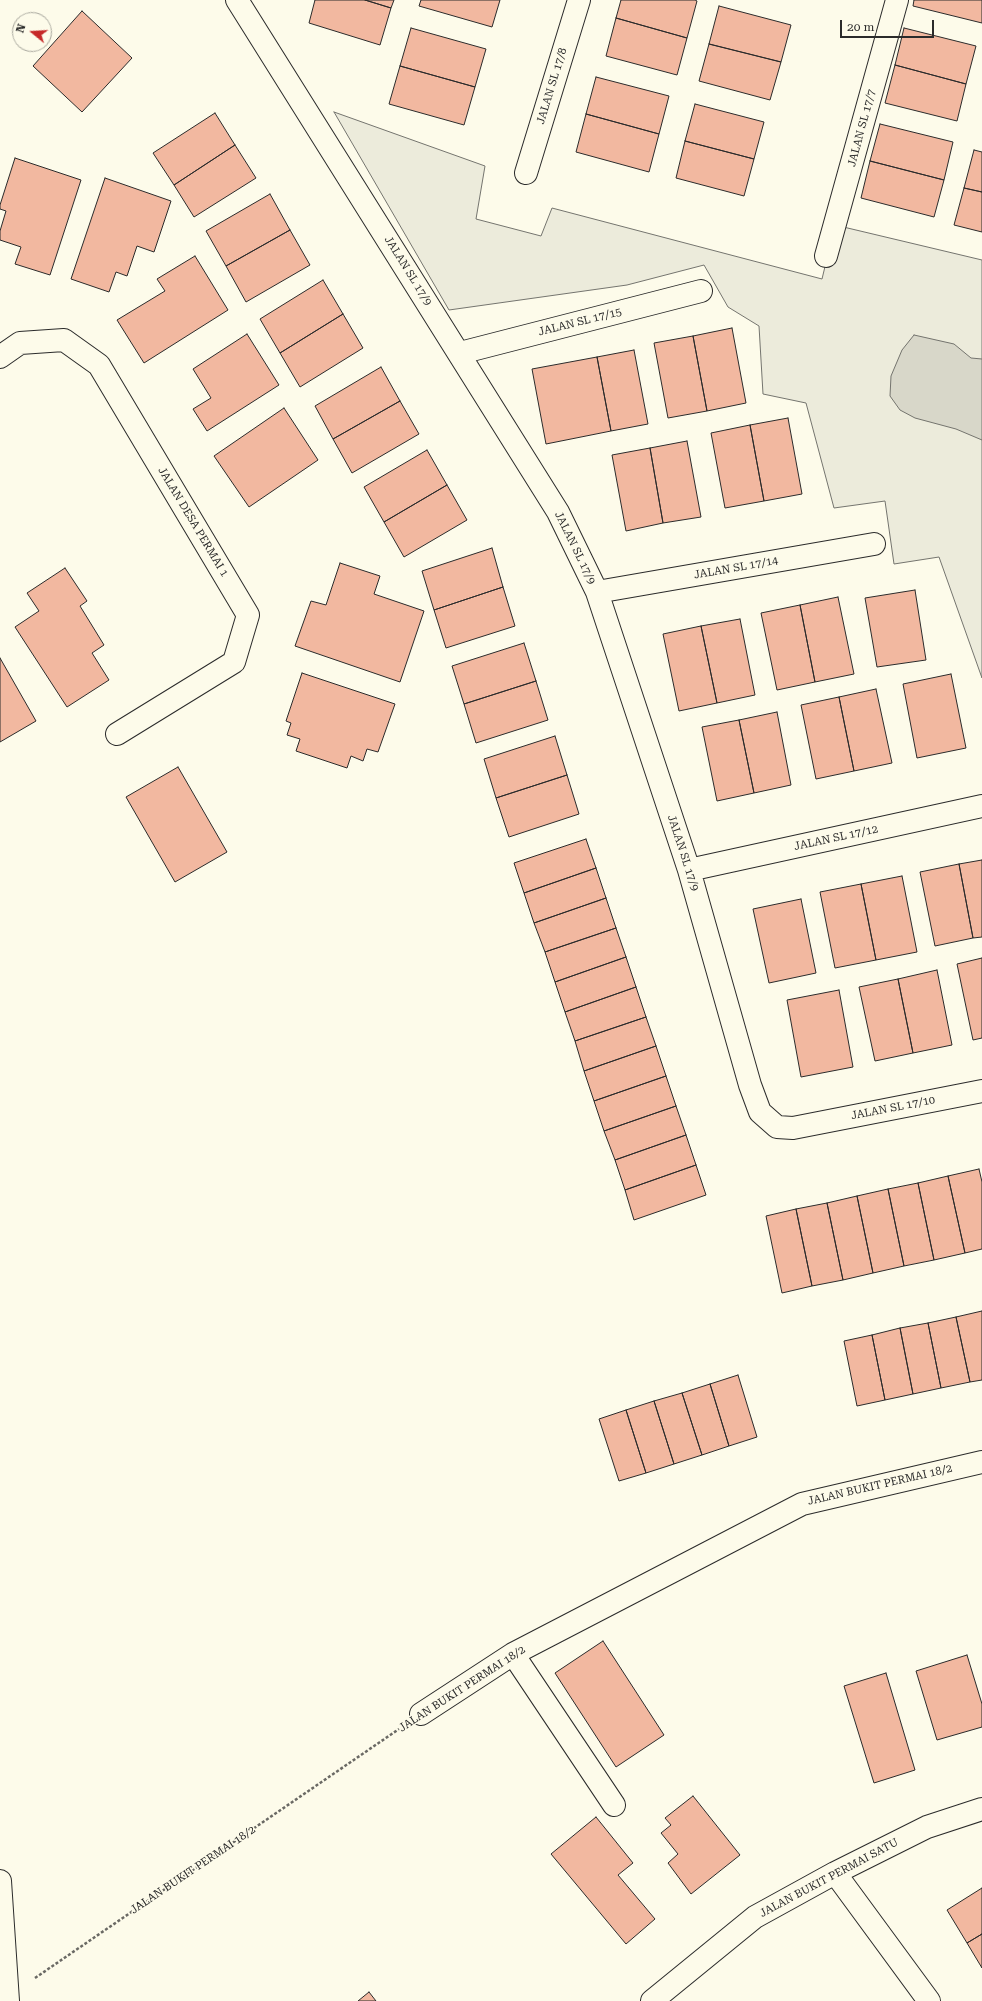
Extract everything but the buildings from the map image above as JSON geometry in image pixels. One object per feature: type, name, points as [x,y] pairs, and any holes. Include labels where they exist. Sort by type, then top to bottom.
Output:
[{"type":"street","name":"JALAN SL 17/9","points":[[238,0],[558,512],[597,592],[689,870],[755,1102],[760,1112],[777,1127],[804,1126]]},
{"type":"street","name":"JALAN SL 17/8","points":[[526,173],[579,0]]},
{"type":"street","name":"JALAN SL 17/7","points":[[826,256],[897,0]]},
{"type":"street","name":"JALAN SL 17/15","points":[[460,353],[701,292]]},
{"type":"street","name":"JALAN DESA PERMAI 1","points":[[0,357],[20,343],[64,340],[99,365],[248,615],[234,662],[117,734]]},
{"type":"street","name":"JALAN SL 17/14","points":[[597,592],[874,544]]},
{"type":"street","name":"JALAN SL 17/12","points":[[689,870],[982,806]]},
{"type":"street","name":"JALAN SL 17/10","points":[[804,1126],[982,1091]]},
{"type":"street","name":"JALAN BUKIT PERMAI 18/2","points":[[421,1714],[513,1654],[802,1504],[982,1462]]},
{"type":"street","points":[[513,1654],[614,1805]]},
{"type":"street","name":"JALAN BUKIT PERMAI SATU","points":[[652,2001],[755,1917],[835,1873],[927,1827],[982,1808]]},
{"type":"street","points":[[835,1873],[929,2001]]},
{"type":"street","points":[[0,1881],[8,1999]]},
{"type":"path","name":"JALAN BUKIT PERMAI 18/2","points":[[8,1999],[421,1714]]},
{"type":"shaded area","points":[[334,112],[485,166],[476,219],[541,236],[552,208],[822,279],[835,225],[982,260],[982,678],[939,557],[894,564],[885,501],[834,508],[806,403],[763,394],[759,326],[728,307],[704,265],[627,285],[449,310]]},
{"type":"shaded area","points":[[914,335],[954,344],[971,358],[982,359],[982,440],[956,429],[915,418],[900,410],[890,396],[891,376],[902,350]]}]
